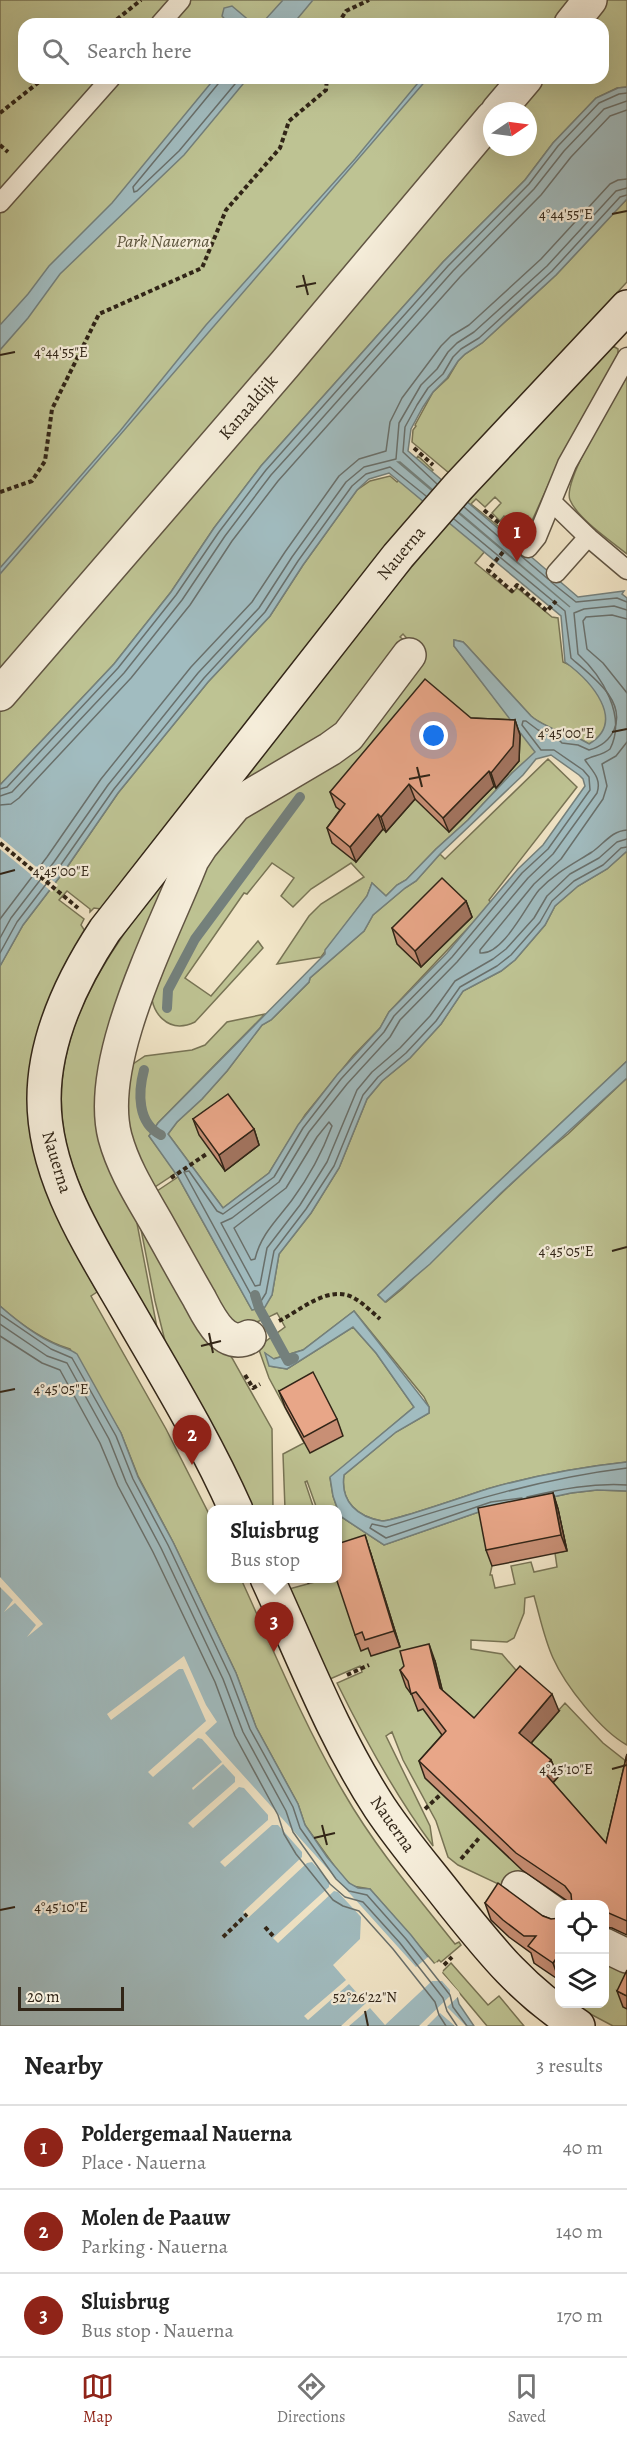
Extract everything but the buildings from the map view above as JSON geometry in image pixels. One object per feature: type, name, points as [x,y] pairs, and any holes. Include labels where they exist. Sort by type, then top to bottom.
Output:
[{"type":"street","points":[[576,18],[591,0]]},
{"type":"street","points":[[505,102],[520,84]]},
{"type":"street","name":"Kanaaldijk","points":[[0,694],[270,382],[483,129]]},
{"type":"street","name":"Nauerna","points":[[234,1505],[185,1411],[80,1226],[61,1180],[50,1146],[44,1100],[48,1059],[54,1036],[86,961],[105,930],[204,822],[410,542],[458,487],[622,320]]},
{"type":"street","name":"Nauerna","points":[[249,1337],[241,1341],[226,1337],[207,1313],[134,1184],[118,1144],[111,1107],[113,1074],[145,975],[192,860],[204,822],[330,749],[348,736],[410,655]]},
{"type":"street","name":"Nauerna","points":[[269,1583],[339,1736],[380,1807],[414,1854],[514,1976],[545,2004],[578,2026]]},
{"type":"street","points":[[518,1888],[555,1914]]},
{"type":"street","points":[[609,1947],[627,1956]]},
{"type":"lane","points":[[165,18],[181,0]]},
{"type":"lane","points":[[0,202],[106,84]]},
{"type":"lane","points":[[528,548],[537,537],[567,464],[627,357]]},
{"type":"lane","points":[[552,502],[627,570]]},
{"type":"lane","points":[[556,573],[588,537]]},
{"type":"path","points":[[118,18],[141,0]]},
{"type":"path","points":[[342,18],[346,11],[369,0]]},
{"type":"path","points":[[0,113],[36,84]]},
{"type":"path","points":[[0,492],[32,481],[45,461],[52,409],[99,314],[202,268],[226,210],[280,148],[289,121],[326,90],[326,84]]},
{"type":"path","points":[[414,448],[435,467]]},
{"type":"path","points":[[487,513],[499,522]]},
{"type":"path","points":[[508,545],[488,570],[512,591],[517,585],[547,611]]},
{"type":"path","points":[[0,843],[86,915]]},
{"type":"path","points":[[177,1175],[207,1153]]},
{"type":"path","points":[[249,1337],[321,1297],[332,1294],[343,1294],[354,1298],[380,1319]]},
{"type":"path","points":[[349,1676],[369,1665]]},
{"type":"path","points":[[427,1807],[440,1794]]},
{"type":"path","points":[[223,1937],[247,1914]]},
{"type":"path","points":[[265,1927],[274,1937]]},
{"type":"green space","name":"Park Nauerna","points":[[0,0],[580,0],[565,18],[18,18],[18,84],[509,84],[494,102],[483,102],[483,114],[0,682]]},
{"type":"green space","points":[[601,0],[627,0],[627,87],[617,88],[596,98],[553,143],[525,180],[443,262],[261,466],[214,528],[171,592],[114,664],[0,785],[0,708],[483,143],[483,156],[537,156],[537,102],[517,102],[532,84],[609,84],[609,18],[586,18]]},
{"type":"green space","points":[[627,199],[627,282],[449,473],[412,442],[415,425],[433,392],[448,378],[465,354],[482,343],[556,275]]},
{"type":"green space","points":[[613,346],[618,349],[618,356],[560,459],[526,534],[504,516],[500,521],[492,513],[501,503],[495,497],[485,507],[476,499],[471,504],[503,530],[475,563],[512,593],[517,588],[552,617],[558,618],[563,662],[584,676],[606,704],[610,719],[606,732],[589,744],[580,739],[565,737],[540,722],[531,716],[463,642],[454,640],[454,646],[536,752],[512,773],[468,820],[406,880],[386,896],[372,883],[367,896],[321,957],[277,964],[309,916],[321,904],[364,877],[351,863],[311,889],[293,907],[281,896],[294,878],[272,863],[247,894],[244,893],[185,978],[211,996],[258,941],[263,948],[195,1022],[176,1026],[162,1019],[153,1004],[151,986],[196,869],[207,851],[227,825],[251,803],[342,748],[351,751],[370,727],[369,725],[420,666],[417,663],[423,656],[403,634],[400,637],[405,641],[366,700],[332,741],[263,783],[236,789],[355,635],[429,546],[503,462]]},
{"type":"green space","points":[[627,376],[627,554],[580,515],[570,500],[570,490],[581,458]]},
{"type":"green space","points":[[418,456],[433,470],[412,491],[424,502],[331,615],[101,909],[94,908],[90,912],[90,909],[67,891],[59,900],[84,919],[81,925],[85,931],[60,977],[41,1025],[29,1075],[28,1100],[29,1126],[36,1156],[64,1225],[97,1292],[91,1296],[166,1429],[207,1510],[207,1583],[243,1583],[329,1767],[356,1813],[455,1944],[459,1942],[461,1945],[441,1962],[439,1960],[435,1964],[370,1889],[352,1886],[340,1874],[305,1825],[298,1804],[256,1727],[236,1673],[173,1542],[138,1476],[121,1433],[70,1349],[33,1331],[0,1306],[0,966],[23,925],[65,870],[118,793],[208,682],[270,616],[303,565],[357,490],[370,481],[390,476],[397,482]]},
{"type":"green space","points":[[548,759],[577,787],[489,900],[491,903],[389,1012],[380,1028],[353,1056],[305,1115],[269,1173],[223,1208],[168,1134],[227,1071],[262,1025],[271,1020],[309,982],[310,978],[364,931],[373,915],[416,881],[440,854],[445,859]]},
{"type":"green space","points":[[627,851],[627,1061],[378,1295],[386,1302],[402,1289],[535,1161],[568,1134],[627,1078],[627,1462],[539,1476],[487,1489],[388,1520],[382,1521],[365,1516],[352,1507],[348,1500],[345,1493],[344,1475],[396,1432],[429,1413],[429,1407],[424,1397],[354,1311],[303,1350],[273,1359],[266,1354],[270,1366],[287,1369],[353,1327],[376,1353],[414,1407],[330,1478],[336,1505],[316,1505],[307,1481],[305,1482],[313,1505],[285,1505],[283,1454],[304,1443],[269,1378],[258,1347],[285,1327],[277,1313],[244,1325],[222,1317],[145,1190],[132,1162],[120,1116],[118,1086],[127,1068],[145,1056],[192,1050],[205,1045],[227,1022],[265,1014],[158,1123],[149,1136],[176,1173],[152,1189],[154,1193],[178,1177],[252,1310],[264,1307],[272,1295],[279,1254],[311,1213],[339,1168],[367,1099],[382,1081],[410,1058],[441,1024],[463,991],[501,971],[515,960],[545,925],[555,906],[578,886],[607,869]]},
{"type":"green space","points":[[181,858],[112,1047],[135,1213],[158,1333],[101,1231],[81,1189],[62,1123],[62,1080],[70,1040],[85,1000],[105,963],[129,927]]},
{"type":"green space","points":[[139,1219],[232,1358],[272,1429],[273,1505],[250,1505],[232,1467],[167,1349]]},
{"type":"green space","points":[[597,1490],[627,1491],[627,1745],[595,1718],[566,1681],[550,1650],[534,1596],[525,1598],[524,1613],[514,1638],[507,1642],[471,1640],[471,1649],[502,1654],[527,1683],[558,1711],[565,1703],[603,1743],[627,1762],[622,1821],[611,1863],[605,1876],[587,1866],[568,1900],[555,1900],[555,1905],[538,1892],[523,1876],[511,1890],[458,1865],[448,1857],[436,1821],[403,1760],[392,1732],[386,1736],[430,1826],[433,1846],[381,1767],[337,1683],[362,1672],[360,1666],[330,1679],[289,1589],[311,1583],[342,1583],[342,1517],[384,1545],[493,1507],[571,1493]],"holes":[[[558,1510],[567,1551],[555,1553],[557,1567],[534,1572],[531,1562],[511,1566],[515,1584],[495,1588],[492,1575],[490,1575],[492,1566],[484,1524]],[[567,1809],[593,1838],[558,1870],[549,1860],[543,1864],[526,1845]]]},
{"type":"green space","points":[[609,1958],[627,1966],[627,2026],[613,2026],[579,2008],[609,2008]]},
{"type":"green space","points":[[451,1963],[488,2005],[499,1996],[524,2026],[487,2026],[442,1972]]},
{"type":"water","points":[[283,0],[313,0],[298,18],[267,18]]},
{"type":"water","points":[[232,6],[246,18],[224,18],[224,8]]},
{"type":"water","points":[[210,84],[243,84],[184,155],[60,274],[28,318],[0,350],[0,325],[49,266],[112,203]]},
{"type":"water","points":[[417,84],[423,84],[0,574],[0,568],[120,431],[206,325],[355,159]]},
{"type":"water","points":[[627,87],[627,199],[556,275],[482,343],[458,361],[423,407],[411,429],[408,451],[578,597],[624,591],[622,594],[627,598],[627,851],[607,869],[578,886],[555,906],[545,925],[515,960],[501,971],[463,991],[441,1024],[410,1058],[382,1081],[367,1099],[339,1168],[311,1213],[279,1254],[272,1295],[265,1307],[252,1310],[178,1177],[149,1136],[158,1123],[325,954],[325,950],[367,896],[372,883],[386,896],[406,880],[535,752],[454,646],[454,640],[463,642],[535,719],[565,737],[580,739],[589,744],[600,735],[605,724],[605,713],[594,690],[565,662],[561,616],[389,473],[369,479],[357,490],[303,565],[270,616],[208,682],[118,793],[65,870],[23,925],[0,966],[0,785],[114,664],[171,592],[214,528],[261,466],[443,262],[525,180],[553,143],[596,98],[618,88]],"holes":[[[398,462],[400,462],[570,607]],[[551,755],[579,775],[585,786],[543,845],[518,869],[447,953],[389,1012],[380,1028],[337,1075],[298,1125],[269,1173],[223,1208],[168,1134],[227,1071],[262,1025],[271,1020],[309,982],[310,978],[364,931],[373,915],[416,881],[440,854],[523,775],[536,759]]]},
{"type":"water","points":[[627,1061],[627,1078],[501,1193],[430,1264],[385,1302],[378,1295]]},
{"type":"water","points":[[0,1306],[41,1337],[77,1354],[121,1433],[138,1477],[173,1542],[236,1673],[256,1727],[298,1804],[305,1825],[327,1857],[349,1883],[358,1888],[370,1889],[411,1935],[456,1993],[459,2004],[474,2026],[0,2026]]},
{"type":"water","points":[[354,1311],[429,1407],[429,1413],[396,1432],[344,1475],[345,1493],[348,1500],[358,1512],[365,1516],[382,1521],[388,1520],[522,1480],[574,1469],[627,1462],[627,1491],[597,1490],[571,1493],[493,1507],[384,1545],[342,1517],[342,1505],[336,1505],[330,1477],[414,1407],[376,1353],[353,1327],[287,1369],[269,1366],[265,1353],[274,1359],[303,1350]]},
{"type":"pier","points":[[0,837],[58,885],[52,892],[0,849]]},
{"type":"pier","points":[[0,1577],[43,1624],[27,1637],[36,1625],[15,1603],[4,1612],[13,1600],[0,1587]]},
{"type":"pier","points":[[184,1656],[206,1705],[217,1722],[205,1733],[416,1967],[428,1957],[434,1964],[437,1962],[442,1973],[460,1995],[447,2007],[466,2026],[455,2026],[440,2013],[427,2026],[419,2026],[450,1996],[450,1990],[442,1981],[432,1981],[385,2025],[370,2008],[349,2026],[341,2026],[366,2003],[349,1984],[308,2020],[304,2016],[346,1980],[333,1965],[360,1939],[361,1917],[338,1892],[334,1891],[278,1943],[273,1938],[329,1887],[329,1881],[312,1862],[307,1863],[248,1918],[243,1912],[302,1857],[302,1852],[278,1825],[272,1825],[225,1867],[220,1862],[268,1820],[268,1815],[244,1788],[239,1787],[193,1828],[188,1823],[235,1782],[235,1777],[223,1764],[193,1790],[192,1788],[222,1762],[202,1739],[198,1738],[153,1777],[148,1772],[206,1721],[183,1669],[179,1669],[111,1720],[107,1714]]},
{"type":"waterway","points":[[167,1008],[168,990],[195,939],[300,797]]},
{"type":"waterway","points":[[144,1070],[140,1097],[143,1115],[153,1130],[161,1135]]},
{"type":"waterway","points":[[255,1295],[259,1308],[288,1361],[294,1358]]},
{"type":"place","name":"Poldergemaal Nauerna","points":[[517,562]]},
{"type":"place","name":"Molen de Paauw","points":[[192,1465]]},
{"type":"place","name":"Sluisbrug","points":[[274,1652]]}]
